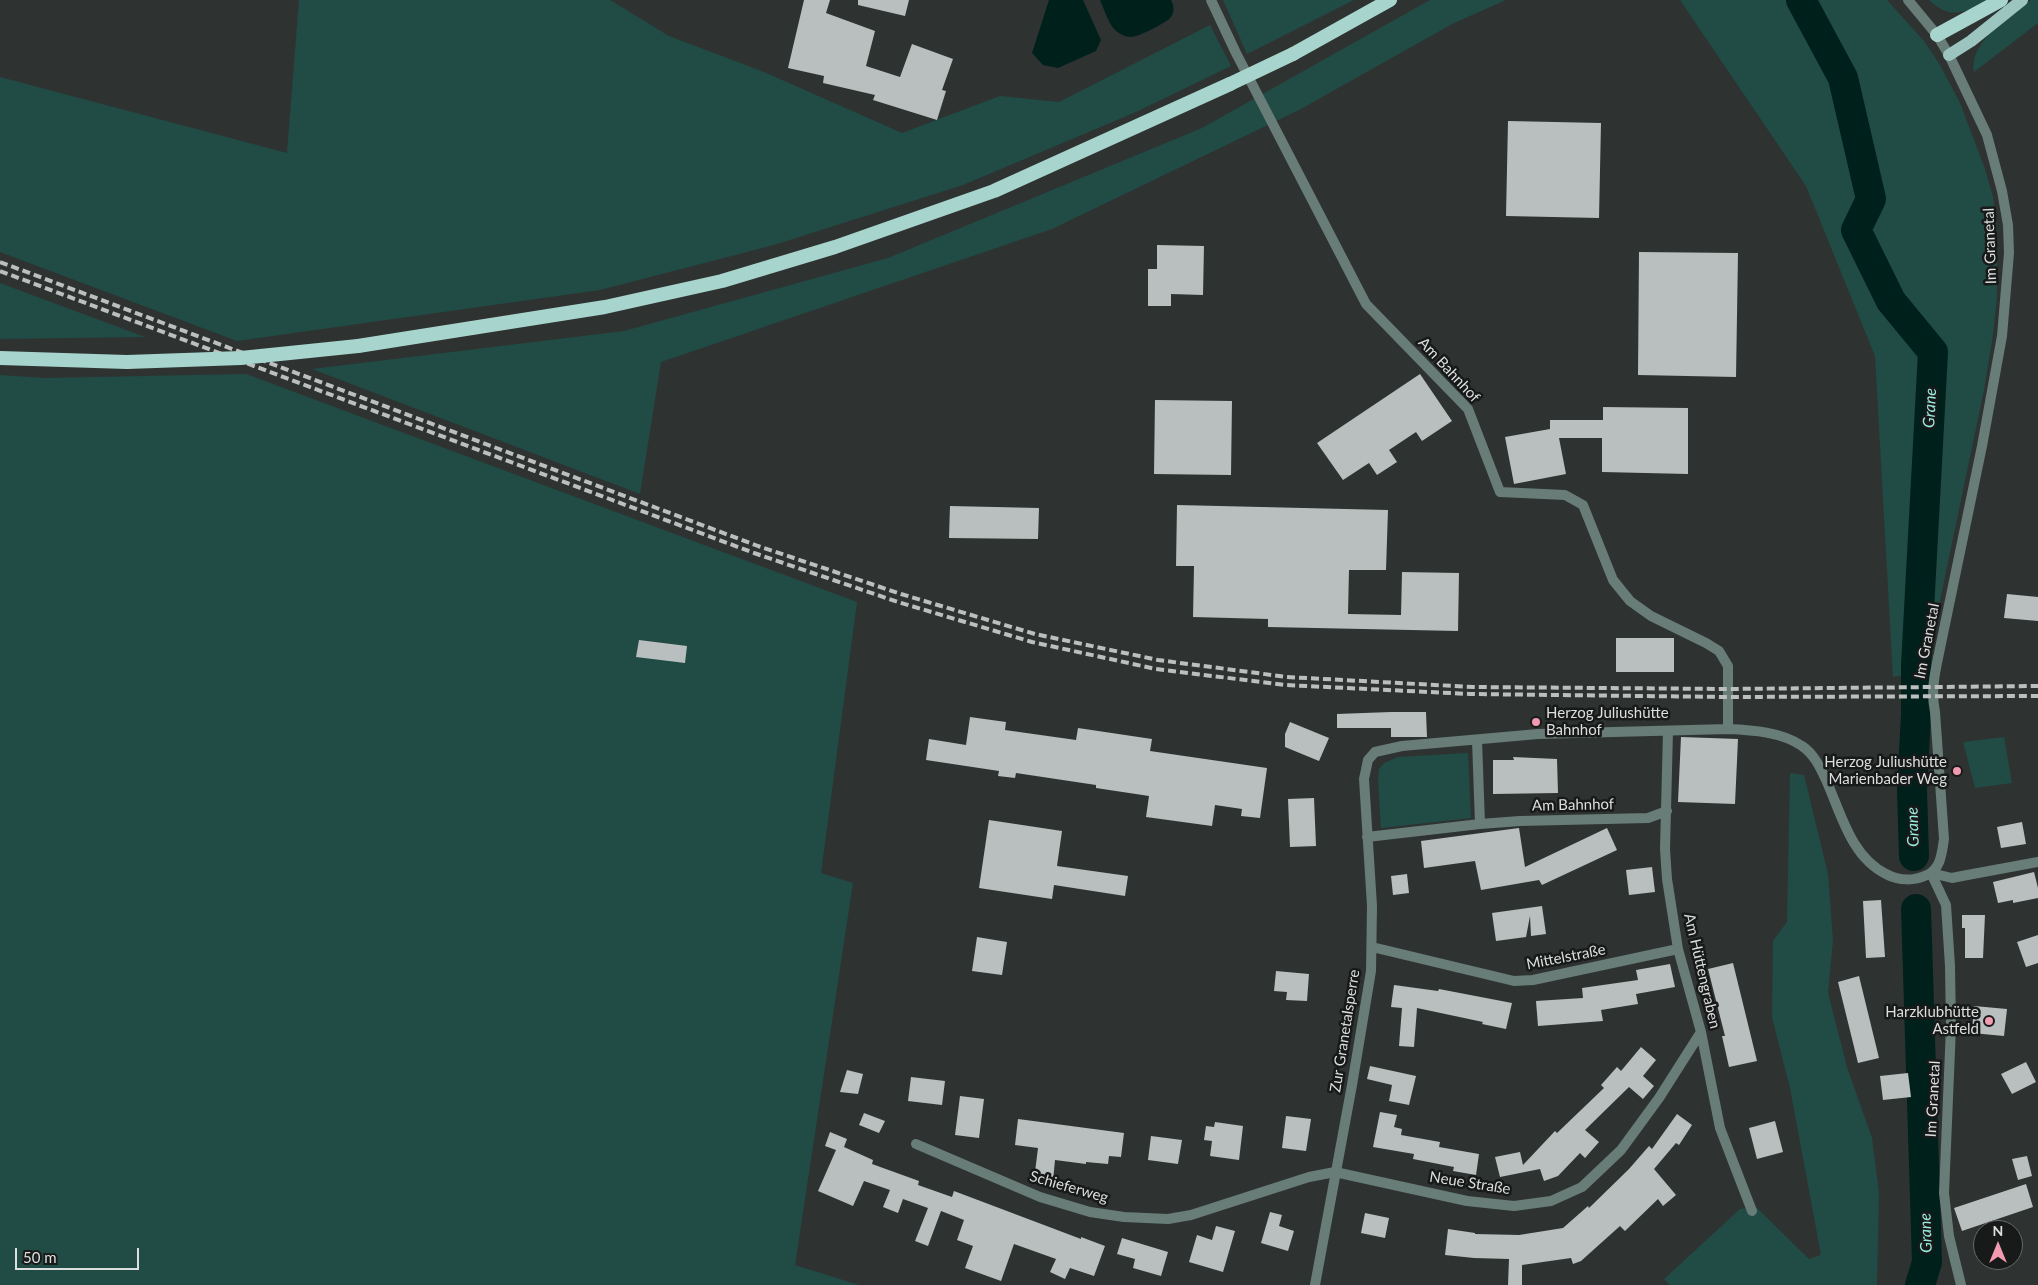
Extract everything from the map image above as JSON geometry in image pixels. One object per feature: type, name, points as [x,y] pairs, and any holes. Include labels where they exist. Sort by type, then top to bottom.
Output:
[{"type":"highway","points":[[0,358],[127,362],[241,358],[358,346],[605,307],[722,281],[835,246],[994,191],[1293,54],[1390,0]]},
{"type":"highway","points":[[1937,34],[2001,0]]},
{"type":"main road","points":[[1949,55],[1971,41],[2022,0]]},
{"type":"street","name":"Am Bahnhof","points":[[1211,0],[1236,53],[1366,304],[1468,409],[1500,492],[1565,495],[1583,505],[1613,580],[1630,601],[1651,616],[1706,642],[1719,651],[1728,666],[1728,729]]},
{"type":"street","name":"Im Granetal","points":[[1908,0],[1937,34],[1969,94],[1987,135],[2002,191],[2008,244],[2007,296],[1993,391],[1933,681],[1932,698],[1935,712],[1944,839],[1942,856],[1938,865],[1930,874],[1946,905],[1950,966],[1951,1027],[1944,1193],[1949,1236],[1962,1285]]},
{"type":"street","points":[[1480,824],[1477,740],[1538,734],[1749,730],[1783,737],[1802,746],[1817,761],[1855,846],[1875,869],[1903,880],[1921,878],[1930,874],[1952,878],[2038,863]]},
{"type":"street","name":"Am Hüttengraben","points":[[1668,731],[1667,879],[1678,949],[1701,1032],[1720,1128],[1752,1210]]},
{"type":"street","name":"Zur Granetalsperre","points":[[1315,1285],[1371,971],[1372,947],[1364,779],[1368,760],[1375,752],[1402,746],[1477,740]]},
{"type":"street","name":"Am Bahnhof","points":[[1367,837],[1480,824],[1648,818],[1667,811]]},
{"type":"street","name":"Mittelstraße","points":[[1372,947],[1514,981],[1533,980],[1678,949]]},
{"type":"street","name":"Neue Straße","points":[[1336,1172],[1467,1201],[1514,1206],[1551,1202],[1582,1188],[1621,1150],[1659,1098],[1701,1032]]},
{"type":"street","name":"Schieferweg","points":[[916,1144],[1040,1197],[1090,1212],[1124,1217],[1168,1219],[1191,1215],[1309,1177],[1336,1172]]},
{"type":"shaded area","points":[[299,0],[610,0],[669,36],[764,72],[902,133],[1000,96],[1059,102],[1210,25],[1231,66],[1136,112],[963,185],[774,245],[600,290],[237,341],[0,252],[0,77],[287,153]]},
{"type":"shaded area","points":[[1049,0],[1083,0],[1101,40],[1096,51],[1058,68],[1043,65],[1032,53]]},
{"type":"shaded area","points":[[1100,0],[1171,0],[1173,12],[1167,21],[1157,27],[1129,37],[1113,28]]},
{"type":"shaded area","points":[[1223,0],[1354,0],[1247,54]]},
{"type":"shaded area","points":[[1430,0],[1506,0],[1454,23],[1299,110],[1052,229],[661,362],[640,494],[312,369],[624,331],[888,258],[1202,128]]},
{"type":"shaded area","points":[[1680,0],[1887,0],[1924,41],[1940,65],[1960,103],[1985,169],[1993,197],[1997,227],[1997,297],[1993,335],[1984,390],[1925,672],[1893,677],[1875,356],[1806,186]]},
{"type":"shaded area","points":[[1929,0],[1989,0],[1965,11],[1951,12],[1944,11]]},
{"type":"shaded area","points":[[2031,0],[2038,0],[2038,23],[1974,72],[1974,61],[1977,51],[1984,40],[2002,22]]},
{"type":"shaded area","points":[[0,283],[145,337],[0,339]]},
{"type":"shaded area","points":[[246,374],[857,602],[821,873],[853,883],[795,1265],[859,1285],[0,1285],[0,375],[44,378]]},
{"type":"shaded area","points":[[2004,737],[2012,783],[1975,788],[1963,742]]},
{"type":"shaded area","points":[[1468,753],[1471,818],[1381,828],[1378,781],[1379,769],[1384,763],[1398,757]]},
{"type":"shaded area","points":[[1790,773],[1804,775],[1828,874],[1833,940],[1828,993],[1847,1067],[1872,1138],[1879,1193],[1877,1285],[1670,1285],[1664,1279],[1740,1209],[1756,1207],[1809,1259],[1821,1255],[1790,1088],[1772,1017],[1773,941],[1787,922]]},
{"type":"building","points":[[804,0],[830,0],[826,13],[875,31],[866,66],[900,77],[912,44],[953,59],[942,90],[946,91],[937,120],[873,100],[875,95],[823,83],[824,76],[788,68]]},
{"type":"building","points":[[858,0],[909,0],[905,16],[858,5]]},
{"type":"building","points":[[1508,121],[1601,123],[1599,218],[1506,216]]},
{"type":"building","points":[[1157,245],[1204,246],[1203,295],[1171,294],[1171,306],[1148,306],[1148,269],[1157,269]]},
{"type":"building","points":[[1639,252],[1738,253],[1736,377],[1638,375]]},
{"type":"building","points":[[1420,374],[1452,421],[1422,441],[1416,432],[1389,450],[1397,462],[1377,475],[1369,463],[1343,480],[1317,443]]},
{"type":"building","points":[[1155,400],[1232,401],[1231,475],[1154,474]]},
{"type":"building","points":[[1603,407],[1688,408],[1688,474],[1602,472],[1602,438],[1559,438],[1566,474],[1514,484],[1505,437],[1550,429],[1550,420],[1603,420]]},
{"type":"building","points":[[1177,505],[1388,510],[1386,570],[1349,570],[1348,614],[1401,615],[1402,572],[1459,573],[1458,631],[1268,627],[1268,619],[1193,617],[1194,566],[1176,566]]},
{"type":"building","points":[[950,506],[1039,508],[1038,539],[949,538]]},
{"type":"building","points":[[2007,594],[2038,597],[2038,621],[2004,618]]},
{"type":"building","points":[[1616,638],[1674,638],[1674,672],[1616,672]]},
{"type":"building","points":[[639,640],[687,646],[685,663],[636,657]]},
{"type":"building","points":[[1426,712],[1427,737],[1391,737],[1391,728],[1337,728],[1337,714]]},
{"type":"building","points":[[970,717],[1006,722],[1005,730],[1076,740],[1078,728],[1152,739],[1150,751],[1267,768],[1260,818],[1241,816],[1242,809],[1215,805],[1212,826],[1146,817],[1149,796],[1096,788],[1096,785],[1016,773],[1015,778],[998,776],[999,771],[926,760],[929,739],[966,745]]},
{"type":"building","points":[[1290,722],[1329,738],[1319,761],[1285,747],[1285,734]]},
{"type":"building","points":[[1681,737],[1738,739],[1735,804],[1678,802]]},
{"type":"building","points":[[1513,757],[1557,759],[1558,793],[1493,794],[1493,760],[1514,760]]},
{"type":"building","points":[[1314,798],[1316,846],[1290,847],[1288,799]]},
{"type":"building","points":[[989,820],[1062,831],[1057,866],[1128,876],[1125,896],[1054,885],[1052,899],[979,888]]},
{"type":"building","points":[[2022,822],[2026,844],[2001,848],[1997,827]]},
{"type":"building","points":[[1519,828],[1525,867],[1607,828],[1617,850],[1542,885],[1539,880],[1481,890],[1475,861],[1424,868],[1421,841]]},
{"type":"building","points":[[1652,867],[1655,892],[1629,895],[1626,870]]},
{"type":"building","points":[[2034,872],[2038,888],[2038,898],[2013,903],[2013,900],[1998,903],[1993,882]]},
{"type":"building","points":[[1407,874],[1409,893],[1393,895],[1391,876]]},
{"type":"building","points":[[1881,900],[1885,957],[1866,958],[1863,901]]},
{"type":"building","points":[[1542,906],[1546,934],[1531,936],[1530,916],[1526,937],[1496,941],[1492,913]]},
{"type":"building","points":[[1962,915],[1985,915],[1983,958],[1965,958],[1965,928],[1962,928]]},
{"type":"building","points":[[2038,935],[2038,963],[2026,967],[2017,942]]},
{"type":"building","points":[[977,937],[1007,942],[1002,975],[972,971]]},
{"type":"building","points":[[1733,963],[1757,1061],[1729,1067],[1722,1036],[1725,1036],[1708,969]]},
{"type":"building","points":[[1670,964],[1675,987],[1636,994],[1638,1004],[1601,1010],[1603,1021],[1538,1026],[1536,1001],[1583,998],[1582,988],[1638,980],[1636,970]]},
{"type":"building","points":[[1276,971],[1309,974],[1307,1001],[1286,1000],[1287,992],[1274,991]]},
{"type":"building","points":[[1859,976],[1879,1058],[1858,1063],[1838,982]]},
{"type":"building","points":[[1394,985],[1438,991],[1439,989],[1512,1003],[1506,1029],[1482,1024],[1483,1022],[1417,1008],[1414,1047],[1399,1046],[1402,1008],[1391,1007]]},
{"type":"building","name":"Harzklubhütte Astfeld","points":[[1974,1006],[2007,1009],[2004,1036],[1972,1033]]},
{"type":"building","points":[[1641,1047],[1656,1060],[1643,1076],[1654,1086],[1643,1099],[1629,1087],[1585,1130],[1599,1142],[1585,1158],[1580,1153],[1558,1176],[1544,1181],[1540,1169],[1500,1177],[1495,1157],[1520,1152],[1523,1165],[1555,1131],[1557,1133],[1604,1088],[1601,1085],[1617,1067],[1621,1071]]},
{"type":"building","points":[[2026,1062],[2036,1082],[2012,1094],[2001,1074]]},
{"type":"building","points":[[1370,1066],[1416,1076],[1409,1105],[1389,1101],[1392,1085],[1367,1079]]},
{"type":"building","points":[[847,1070],[863,1074],[858,1094],[840,1092]]},
{"type":"building","points":[[1908,1073],[1911,1097],[1883,1100],[1880,1076]]},
{"type":"building","points":[[911,1077],[945,1081],[942,1105],[908,1101]]},
{"type":"building","points":[[960,1096],[984,1099],[979,1138],[955,1135]]},
{"type":"building","points":[[1380,1112],[1397,1115],[1394,1127],[1402,1129],[1401,1135],[1440,1142],[1439,1147],[1479,1154],[1476,1175],[1453,1171],[1454,1167],[1413,1159],[1414,1154],[1373,1147]]},
{"type":"building","points":[[864,1113],[885,1121],[879,1133],[859,1125]]},
{"type":"building","points":[[1677,1114],[1692,1125],[1679,1145],[1676,1143],[1654,1169],[1676,1195],[1663,1206],[1658,1199],[1625,1231],[1620,1226],[1581,1261],[1573,1264],[1571,1258],[1522,1265],[1522,1285],[1508,1285],[1509,1259],[1445,1255],[1448,1229],[1475,1234],[1519,1235],[1563,1228],[1588,1206],[1589,1208],[1629,1169],[1649,1146],[1652,1149]]},
{"type":"building","points":[[1286,1116],[1311,1119],[1306,1151],[1282,1148]]},
{"type":"building","points":[[1018,1119],[1124,1133],[1121,1157],[1109,1156],[1108,1164],[1086,1162],[1086,1164],[1055,1160],[1053,1181],[1034,1180],[1038,1148],[1015,1145]]},
{"type":"building","points":[[1775,1121],[1783,1152],[1757,1159],[1749,1128]]},
{"type":"building","points":[[1215,1122],[1243,1126],[1239,1160],[1210,1156],[1212,1141],[1204,1140],[1206,1126],[1214,1127]]},
{"type":"building","points":[[830,1132],[847,1139],[844,1147],[873,1160],[872,1164],[919,1181],[918,1185],[952,1197],[954,1191],[1081,1239],[1081,1237],[1105,1246],[1094,1276],[1070,1268],[1065,1279],[1050,1272],[1056,1259],[1014,1244],[1001,1281],[965,1268],[973,1246],[957,1240],[964,1220],[941,1211],[928,1246],[915,1241],[928,1208],[903,1199],[898,1213],[883,1207],[890,1190],[864,1181],[853,1206],[818,1191],[836,1150],[825,1146]]},
{"type":"building","points":[[1151,1136],[1182,1140],[1178,1164],[1148,1160]]},
{"type":"building","points":[[2027,1156],[2032,1176],[2018,1180],[2012,1159]]},
{"type":"building","points":[[2026,1184],[2033,1207],[1995,1220],[1973,1220],[1973,1227],[1962,1231],[1954,1208]]},
{"type":"building","points":[[1270,1212],[1282,1215],[1279,1226],[1294,1231],[1288,1251],[1261,1243]]},
{"type":"building","points":[[1365,1213],[1389,1218],[1385,1238],[1361,1233]]},
{"type":"building","points":[[1216,1226],[1235,1231],[1223,1272],[1189,1262],[1197,1235],[1212,1240]]},
{"type":"building","points":[[1122,1238],[1168,1252],[1161,1276],[1133,1268],[1135,1259],[1117,1254]]},
{"type":"waterway","name":"Grane","points":[[1801,0],[1843,78],[1871,199],[1856,230],[1891,301],[1933,352],[1916,665],[1916,715],[1912,790],[1914,856]]},
{"type":"waterway","name":"Grane","points":[[1916,909],[1927,1262],[1920,1285]]},
{"type":"railway","points":[[0,262],[758,546],[901,594],[1035,634],[1158,660],[1287,677],[1473,687],[1728,689],[2038,686]]},
{"type":"railway","points":[[0,271],[754,553],[898,602],[1032,642],[1156,669],[1285,685],[1470,694],[1728,697],[2038,696]]},
{"type":"place","name":"Herzog Juliushütte Bahnhof","points":[[1536,722]]},
{"type":"place","name":"Herzog Juliushütte Marienbader Weg","points":[[1957,771]]},
{"type":"place","name":"Harzklubhütte Astfeld","points":[[1989,1021]]}]
